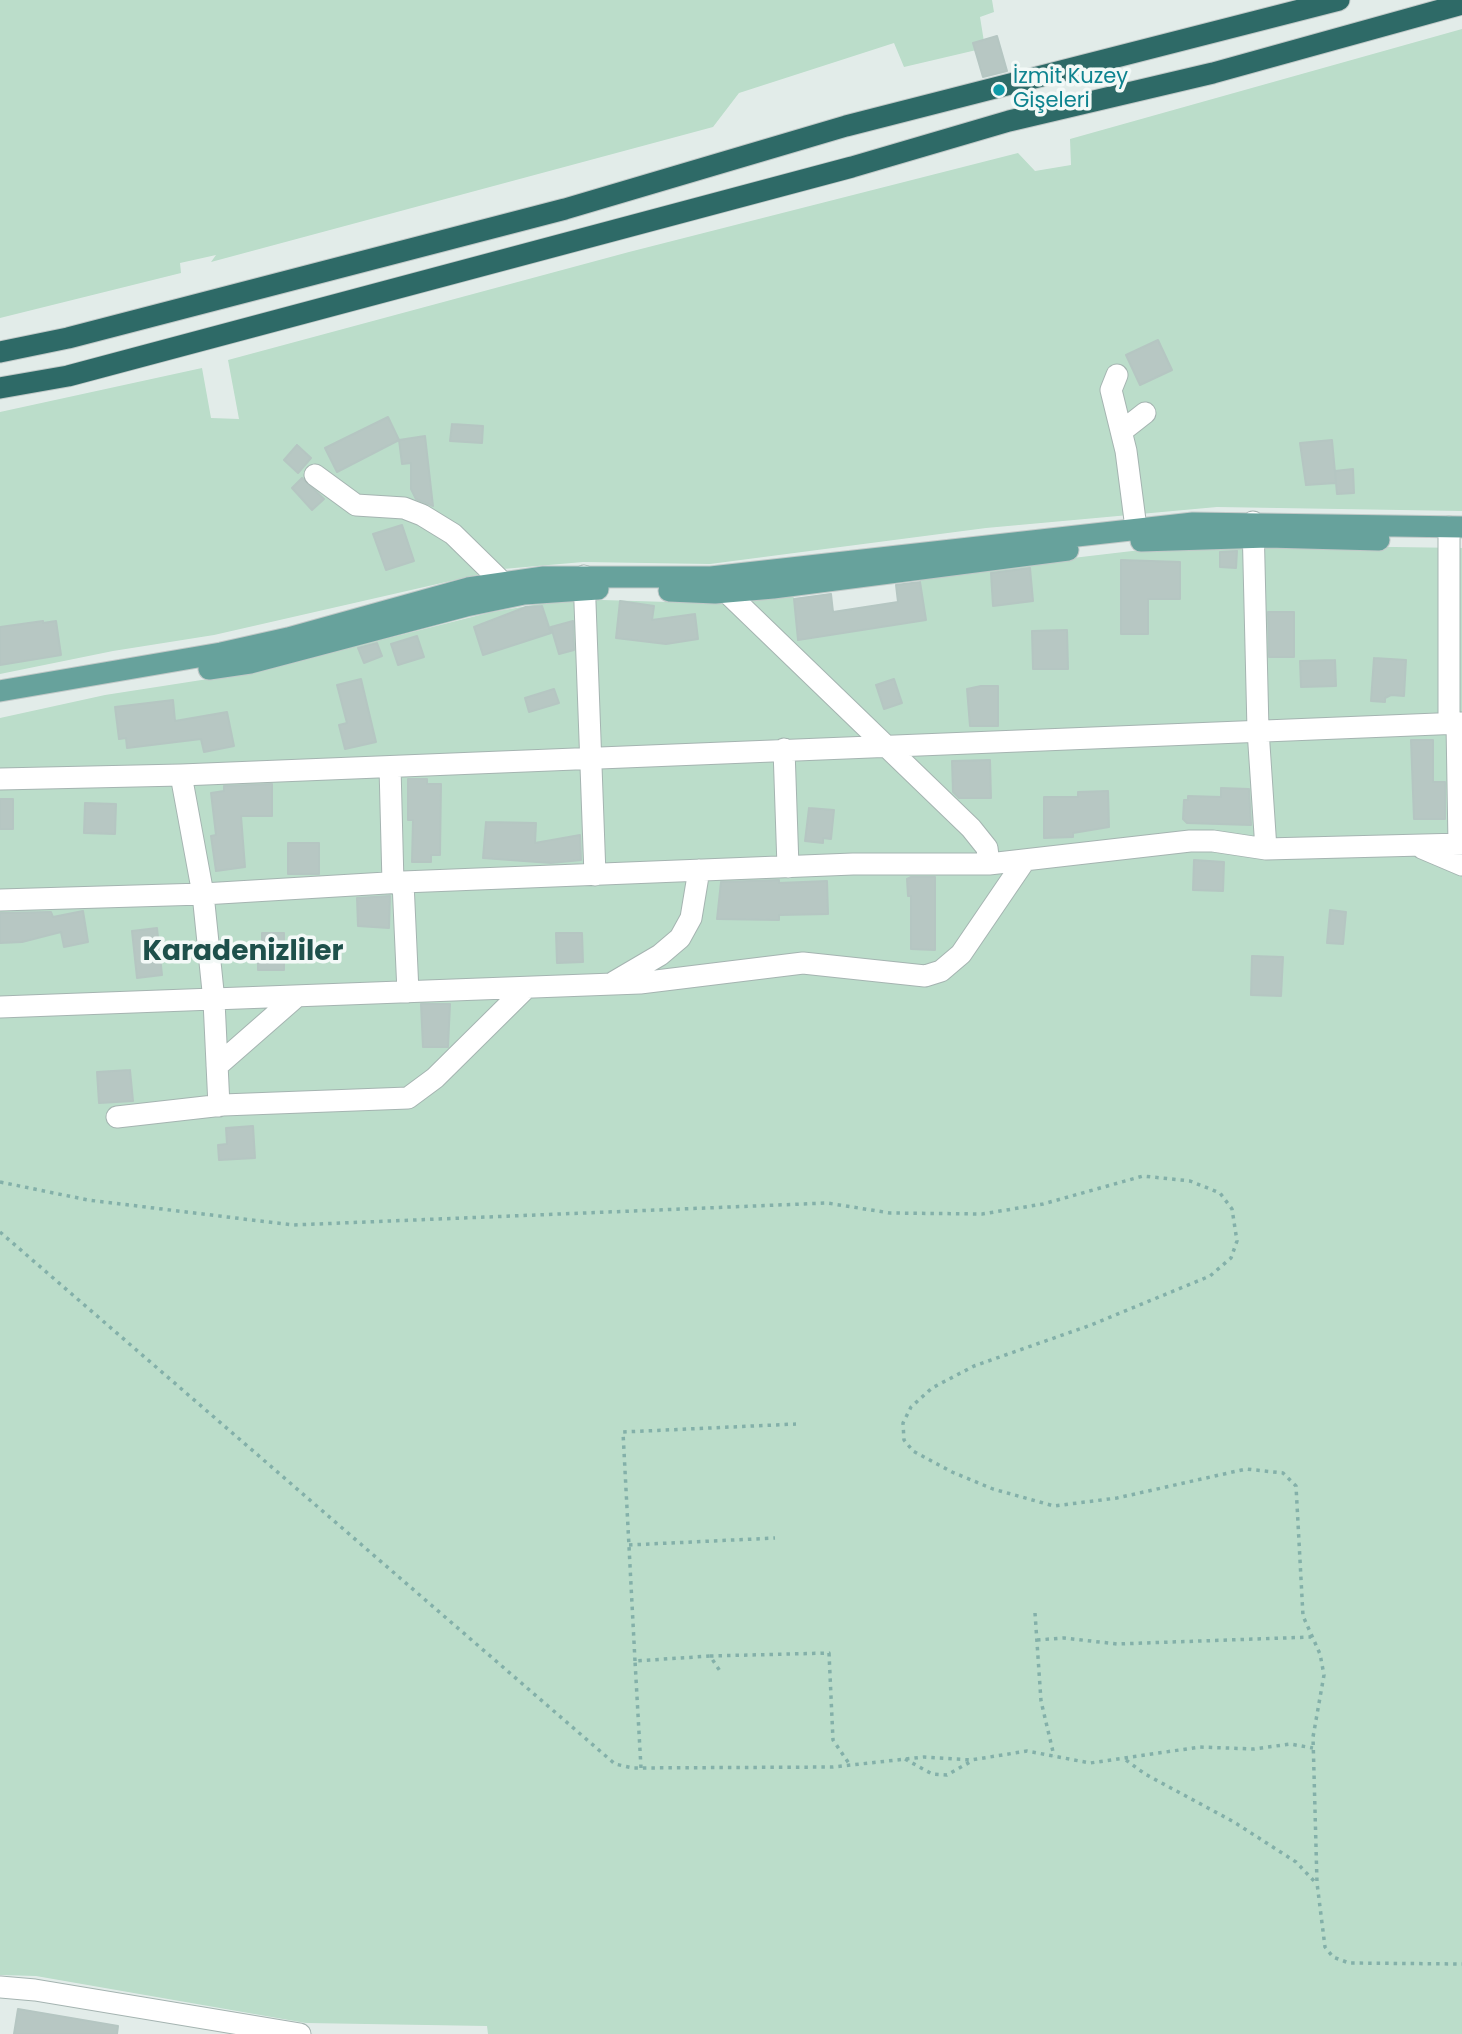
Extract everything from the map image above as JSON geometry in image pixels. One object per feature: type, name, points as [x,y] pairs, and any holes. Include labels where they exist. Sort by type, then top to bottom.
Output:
[{"type":"highway","points":[[0,352],[68,338],[565,209],[846,126],[1339,0]]},
{"type":"highway","points":[[0,388],[81,373],[839,170],[1009,121],[1213,74],[1462,4]]},
{"type":"main road","points":[[718,585],[1136,528],[1455,535]]},
{"type":"main road","points":[[0,691],[221,653],[502,582],[718,585],[1253,530]]},
{"type":"main road","points":[[0,705],[250,663],[466,606],[585,583]]},
{"type":"street","points":[[1117,375],[1111,390],[1122,431],[1136,528]]},
{"type":"street","points":[[1122,431],[1145,413]]},
{"type":"street","points":[[316,475],[356,505],[404,509],[422,515],[453,534],[502,582]]},
{"type":"street","points":[[1253,530],[1258,730],[1266,849]]},
{"type":"street","points":[[0,900],[203,894],[398,882],[699,870],[989,864],[1190,841],[1213,841],[1266,849],[1416,845],[1461,851],[1456,724],[1455,535]]},
{"type":"street","points":[[585,583],[595,875]]},
{"type":"street","points":[[718,585],[971,828],[987,848],[989,864]]},
{"type":"street","points":[[0,779],[181,775],[1456,724]]},
{"type":"street","points":[[785,749],[788,867]]},
{"type":"street","points":[[390,766],[408,992]]},
{"type":"street","points":[[181,775],[203,894],[214,1001],[219,1106]]},
{"type":"street","points":[[0,1007],[609,984],[803,962],[925,976],[941,971],[961,954],[1025,860]]},
{"type":"street","points":[[609,984],[660,955],[680,938],[691,918],[699,870]]},
{"type":"street","points":[[117,1117],[219,1106],[408,1098],[435,1078],[526,988]]},
{"type":"street","points":[[217,1066],[297,996]]},
{"type":"street","points":[[0,1987],[36,1990],[300,2034]]},
{"type":"path","points":[[0,1182],[88,1200],[293,1224],[827,1203],[890,1213],[982,1214],[1043,1203],[1143,1176],[1190,1181],[1220,1193],[1232,1209],[1237,1241],[1231,1258],[1210,1276],[1091,1325],[974,1366],[932,1388],[911,1407],[903,1423],[904,1440],[913,1451],[953,1472],[993,1489],[1054,1506],[1117,1498],[1246,1469],[1283,1473],[1296,1486],[1303,1616],[1324,1675],[1313,1748],[1317,1883],[1325,1947],[1333,1957],[1349,1963],[1462,1964]]},
{"type":"path","points":[[0,1232],[615,1764],[641,1768],[850,1766],[905,1759],[971,1760],[1027,1751],[1090,1763],[1200,1746],[1254,1749],[1290,1744],[1313,1748]]},
{"type":"path","points":[[641,1768],[623,1432],[796,1424]]},
{"type":"path","points":[[629,1545],[775,1538]]},
{"type":"path","points":[[1035,1613],[1044,1721],[1054,1756]]},
{"type":"path","points":[[1037,1640],[1064,1638],[1117,1644],[1311,1637]]},
{"type":"path","points":[[635,1661],[829,1653],[833,1740],[850,1766]]},
{"type":"path","points":[[710,1657],[722,1674]]},
{"type":"path","points":[[905,1759],[932,1774],[947,1775],[971,1760]]},
{"type":"path","points":[[1124,1759],[1296,1862],[1317,1883]]},
{"type":"green space","points":[[0,0],[992,0],[994,12],[980,17],[985,48],[904,67],[894,43],[739,93],[713,127],[211,262],[216,255],[180,263],[181,273],[0,318]]},
{"type":"green space","points":[[1462,29],[1462,511],[1217,507],[986,528],[710,564],[583,562],[503,569],[214,635],[113,651],[0,674],[0,412],[202,368],[211,418],[239,419],[228,360],[629,252],[1018,153],[1035,171],[1071,165],[1070,139]]},
{"type":"green space","points":[[1192,544],[1462,548],[1462,2034],[488,2034],[487,2026],[306,2023],[36,1976],[0,1975],[0,718],[105,695],[253,672],[492,612],[570,599],[701,603],[793,592],[799,640],[926,620],[919,576]]},
{"type":"building","points":[[997,36],[1007,71],[983,77],[973,43]]},
{"type":"building","points":[[1158,340],[1172,370],[1140,385],[1126,355]]},
{"type":"building","points":[[388,417],[399,440],[337,472],[325,448]]},
{"type":"building","points":[[452,424],[483,426],[482,443],[450,441]]},
{"type":"building","points":[[425,436],[433,506],[416,499],[411,489],[411,463],[402,464],[399,440]]},
{"type":"building","points":[[1332,440],[1336,483],[1306,485],[1300,443]]},
{"type":"building","points":[[297,445],[311,458],[298,473],[284,460]]},
{"type":"building","points":[[1353,469],[1354,493],[1337,494],[1335,471]]},
{"type":"building","points":[[302,478],[324,499],[312,510],[292,488]]},
{"type":"building","points":[[402,525],[414,561],[386,570],[373,534]]},
{"type":"building","points":[[1237,551],[1236,568],[1220,567],[1220,552]]},
{"type":"building","points":[[1121,560],[1180,562],[1180,599],[1148,599],[1148,634],[1121,634]]},
{"type":"building","points":[[1030,568],[1033,601],[993,606],[991,573]]},
{"type":"building","points":[[920,582],[926,620],[798,640],[794,599],[831,594],[833,612],[898,602],[896,585]]},
{"type":"building","points":[[620,601],[654,606],[652,620],[695,614],[698,639],[666,644],[616,638]]},
{"type":"building","points":[[542,606],[551,633],[483,655],[474,627],[526,607]]},
{"type":"building","points":[[1268,612],[1294,612],[1294,657],[1269,657]]},
{"type":"building","points":[[56,621],[61,655],[0,665],[0,627]]},
{"type":"building","points":[[573,621],[574,650],[559,654],[551,627]]},
{"type":"building","points":[[1067,630],[1068,669],[1033,669],[1032,631]]},
{"type":"building","points":[[417,636],[424,657],[398,665],[391,644]]},
{"type":"building","points":[[377,643],[382,656],[364,663],[358,648]]},
{"type":"building","points":[[1374,658],[1406,660],[1404,696],[1391,695],[1385,698],[1385,702],[1371,701]]},
{"type":"building","points":[[1335,660],[1336,686],[1301,687],[1300,661]]},
{"type":"building","points":[[361,679],[376,742],[345,749],[339,725],[347,723],[337,685]]},
{"type":"building","points":[[894,679],[902,703],[884,709],[876,685]]},
{"type":"building","points":[[998,686],[998,726],[970,726],[967,689]]},
{"type":"building","points":[[554,689],[559,703],[529,712],[525,698]]},
{"type":"building","points":[[173,700],[175,721],[227,712],[234,746],[204,752],[201,739],[127,748],[126,738],[119,739],[115,707]]},
{"type":"building","points":[[1411,740],[1433,740],[1433,782],[1445,782],[1445,819],[1414,819]]},
{"type":"building","points":[[990,760],[991,798],[959,798],[953,792],[952,761]]},
{"type":"building","points":[[408,779],[427,779],[427,784],[441,784],[440,855],[431,855],[431,862],[412,862],[413,820],[408,820]]},
{"type":"building","points":[[272,784],[272,816],[241,816],[245,867],[216,871],[211,836],[216,835],[211,793],[224,791],[224,786]]},
{"type":"building","points":[[1221,788],[1249,789],[1251,825],[1187,823],[1183,819],[1184,800],[1188,800],[1188,796],[1221,797]]},
{"type":"building","points":[[1108,791],[1109,827],[1073,833],[1073,837],[1044,838],[1044,797],[1078,797],[1078,792]]},
{"type":"building","points":[[0,799],[13,799],[13,829],[0,829]]},
{"type":"building","points":[[85,803],[116,804],[115,834],[84,833]]},
{"type":"building","points":[[809,808],[834,810],[831,839],[823,838],[823,843],[805,841]]},
{"type":"building","points":[[486,822],[536,823],[535,843],[580,835],[581,860],[551,863],[483,858]]},
{"type":"building","points":[[288,843],[319,843],[319,874],[288,874]]},
{"type":"building","points":[[1194,860],[1224,862],[1223,891],[1193,890]]},
{"type":"building","points":[[935,877],[935,950],[911,949],[911,896],[908,896],[907,879]]},
{"type":"building","points":[[779,880],[779,883],[827,881],[828,914],[779,915],[779,920],[717,919],[721,882]]},
{"type":"building","points":[[390,896],[389,928],[358,926],[357,898]]},
{"type":"building","points":[[1330,910],[1346,912],[1343,944],[1327,943]]},
{"type":"building","points":[[83,911],[88,942],[64,947],[61,932],[22,942],[0,943],[0,913],[51,912],[53,917]]},
{"type":"building","points":[[157,928],[162,975],[137,978],[132,931]]},
{"type":"building","points":[[262,933],[284,933],[284,970],[258,970],[258,943],[262,943]]},
{"type":"building","points":[[556,933],[582,933],[583,962],[557,963]]},
{"type":"building","points":[[1252,956],[1283,957],[1281,996],[1251,995]]},
{"type":"building","points":[[421,1004],[450,1004],[448,1047],[423,1047]]},
{"type":"building","points":[[130,1070],[133,1101],[99,1103],[97,1072]]},
{"type":"building","points":[[253,1126],[255,1158],[219,1160],[218,1145],[227,1144],[226,1128]]},
{"type":"building","points":[[18,2009],[118,2026],[117,2034],[14,2034]]},
{"type":"place","name":"İzmit Kuzey Gişeleri","points":[[999,90]]},
{"type":"district","name":"Karadenizliler","points":[[243,953]]}]
